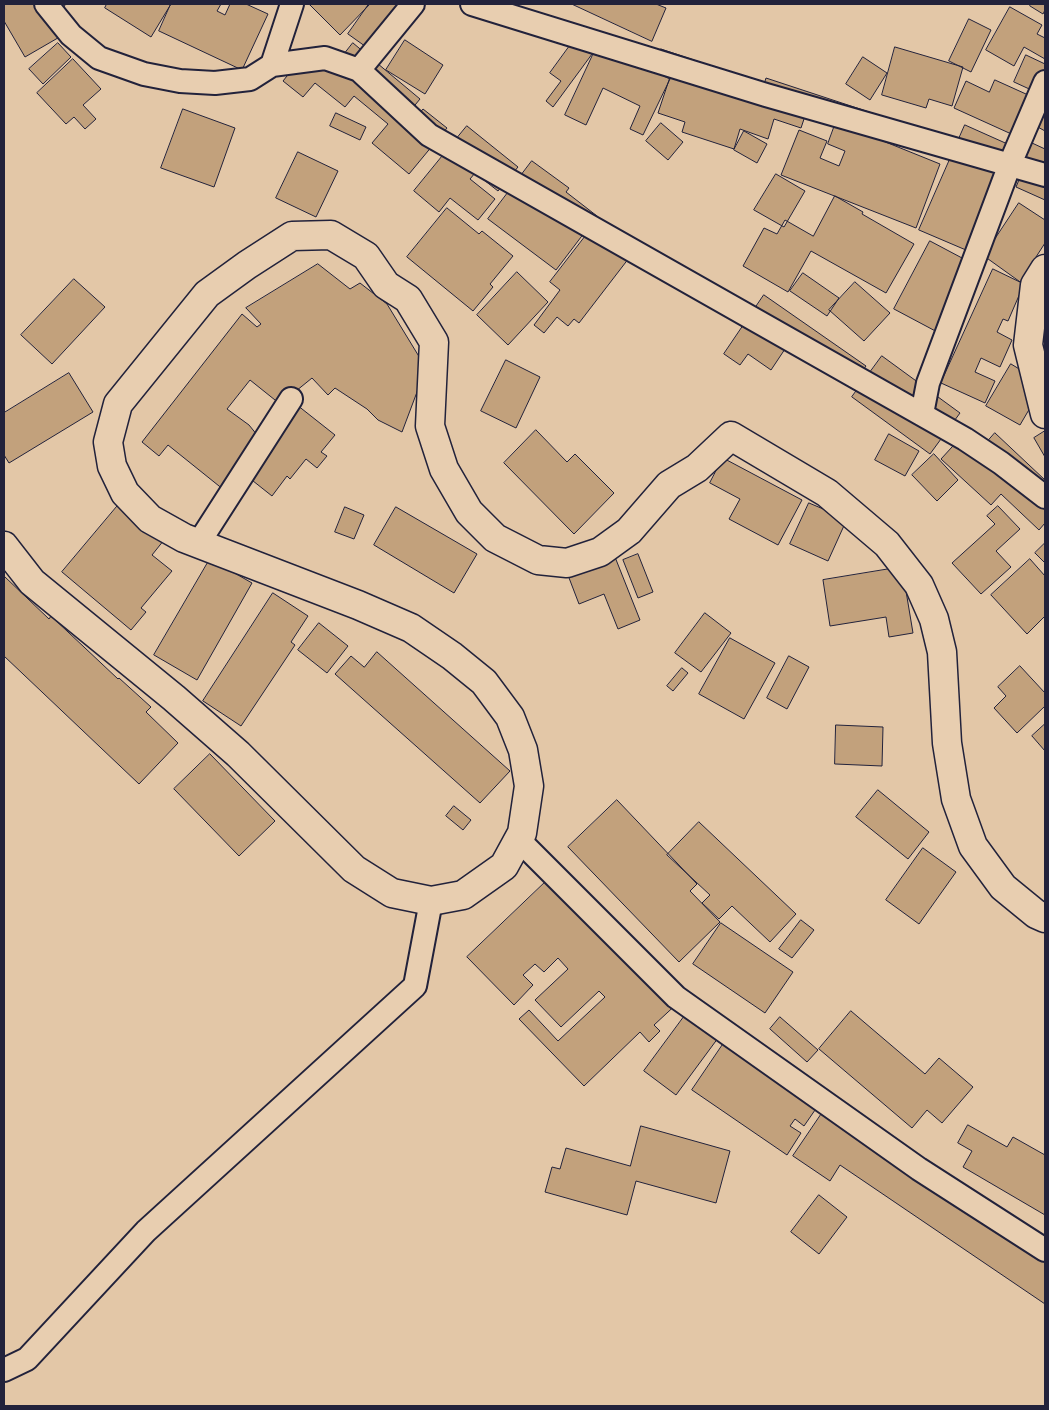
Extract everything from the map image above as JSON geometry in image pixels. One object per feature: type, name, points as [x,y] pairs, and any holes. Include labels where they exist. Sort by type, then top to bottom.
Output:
[{"type":"main road","points":[[4,546],[32,582],[174,698],[224,742],[354,869],[392,893],[431,901],[463,895],[504,866],[522,833],[529,786],[523,750],[510,717],[484,682],[452,656],[410,628],[358,605],[198,544],[150,519],[125,493],[112,466],[108,442],[118,404],[207,294],[292,236],[331,234],[366,256],[386,285],[408,299],[434,342],[430,426],[444,469],[449,478],[469,512],[495,538],[538,560],[567,563],[600,552],[629,531],[669,485],[697,468],[731,436],[827,493],[887,544],[919,585],[934,619],[942,652],[946,743],[956,799],[973,846],[1003,887],[1036,914],[1045,918]]},
{"type":"main road","points":[[1045,269],[1035,285],[1028,345],[1045,414]]},
{"type":"street","points":[[46,4],[70,35],[99,58],[144,74],[180,81],[215,83],[250,80],[272,65],[325,58],[359,70],[429,135],[965,439],[1001,463],[1045,497]]},
{"type":"street","points":[[272,65],[292,4]]},
{"type":"street","points":[[359,70],[413,4]]},
{"type":"street","points":[[472,4],[766,95],[1045,174]]},
{"type":"street","points":[[922,414],[928,383],[1010,164],[1045,82]]},
{"type":"street","points":[[198,544],[291,399]]},
{"type":"street","points":[[518,839],[676,997],[919,1169],[1045,1250]]},
{"type":"street","points":[[4,1370],[27,1359],[146,1231],[416,986],[431,901]]},
{"type":"building","points":[[4,4],[64,4],[65,6],[50,15],[63,35],[25,57],[4,21]]},
{"type":"building","points":[[107,4],[171,4],[151,37],[105,8]]},
{"type":"building","points":[[171,4],[221,4],[217,11],[225,15],[230,4],[246,4],[268,14],[242,70],[159,31]]},
{"type":"building","points":[[311,4],[370,4],[340,35]]},
{"type":"building","points":[[369,4],[400,4],[369,49],[348,34]]},
{"type":"building","points":[[572,4],[656,4],[666,8],[652,41]]},
{"type":"building","points":[[1031,4],[1045,4],[1043,14],[1030,6]]},
{"type":"building","points":[[1010,7],[1042,25],[1037,34],[1045,38],[1045,59],[1024,47],[1014,66],[986,50]]},
{"type":"building","points":[[969,19],[991,30],[971,72],[949,61]]},
{"type":"building","points":[[577,36],[595,50],[553,107],[546,101],[561,81],[550,73]]},
{"type":"building","points":[[405,40],[443,65],[425,94],[386,70]]},
{"type":"building","points":[[58,43],[71,57],[43,84],[29,69]]},
{"type":"building","points":[[353,43],[420,99],[401,122],[408,127],[423,109],[447,128],[409,174],[372,143],[388,124],[354,96],[345,107],[315,83],[303,97],[283,81],[303,56],[334,66]]},
{"type":"building","points":[[598,44],[670,79],[643,135],[630,129],[640,106],[603,88],[586,125],[565,115]]},
{"type":"building","points":[[895,47],[963,67],[952,106],[929,99],[926,108],[882,95]]},
{"type":"building","points":[[661,49],[753,80],[758,103],[766,78],[945,137],[809,104],[801,128],[774,119],[768,139],[740,129],[734,149],[682,132],[685,122],[658,113],[672,71],[656,66]]},
{"type":"building","points":[[1026,55],[1045,64],[1045,76],[1038,93],[1014,82]]},
{"type":"building","points":[[863,57],[887,73],[870,100],[846,84]]},
{"type":"building","points":[[73,59],[101,89],[83,105],[96,119],[85,129],[74,117],[66,124],[37,93]]},
{"type":"building","points":[[995,80],[1037,99],[1018,137],[954,108],[966,81],[989,92]]},
{"type":"building","points":[[183,109],[235,128],[214,187],[161,168]]},
{"type":"building","points":[[1045,110],[1045,131],[1036,126]]},
{"type":"building","points":[[336,113],[366,127],[360,140],[330,126]]},
{"type":"building","points":[[836,122],[940,164],[916,228],[781,175],[799,130],[827,141],[820,158],[839,166],[845,151],[828,144]]},
{"type":"building","points":[[661,123],[683,142],[668,160],[646,141]]},
{"type":"building","points":[[965,125],[1012,146],[980,256],[919,230]]},
{"type":"building","points":[[467,126],[518,167],[498,191],[475,173],[470,179],[495,199],[478,220],[450,198],[439,212],[414,191]]},
{"type":"building","points":[[744,131],[767,144],[757,163],[734,150]]},
{"type":"building","points":[[1032,143],[1045,149],[1045,200],[1016,187],[1021,175],[1018,174]]},
{"type":"building","points":[[298,152],[338,171],[316,217],[276,198]]},
{"type":"building","points":[[532,161],[569,188],[566,192],[597,216],[556,270],[488,219]]},
{"type":"building","points":[[776,174],[805,191],[784,227],[754,210]]},
{"type":"building","points":[[835,196],[914,244],[886,293],[811,251],[788,292],[743,266],[764,228],[777,234],[785,220],[813,236]]},
{"type":"building","points":[[1019,203],[1045,220],[1045,243],[1036,257],[1039,259],[1023,284],[984,256]]},
{"type":"building","points":[[447,208],[479,234],[482,231],[513,256],[490,284],[493,287],[473,311],[407,257]]},
{"type":"building","points":[[591,229],[629,258],[579,323],[574,319],[568,326],[557,317],[544,333],[534,325],[560,290],[550,282]]},
{"type":"building","points":[[930,241],[979,267],[941,334],[894,309]]},
{"type":"building","points":[[318,264],[350,289],[360,283],[387,304],[426,368],[402,432],[378,420],[367,409],[335,388],[328,395],[312,378],[280,404],[250,380],[227,409],[249,425],[262,441],[224,490],[168,445],[159,456],[142,442],[242,314],[257,327],[261,324],[246,308]]},
{"type":"building","points":[[993,269],[1024,284],[1008,321],[1003,319],[997,332],[1012,340],[1000,367],[981,358],[975,372],[995,381],[985,403],[941,383]]},
{"type":"building","points":[[517,272],[548,302],[508,345],[477,315]]},
{"type":"building","points":[[803,273],[839,298],[827,316],[790,291]]},
{"type":"building","points":[[74,279],[105,307],[52,364],[21,335]]},
{"type":"building","points":[[855,282],[890,313],[864,341],[829,310]]},
{"type":"building","points":[[764,295],[866,366],[856,380],[793,337],[771,370],[748,354],[740,365],[724,354]]},
{"type":"building","points":[[882,356],[960,413],[930,454],[852,397]]},
{"type":"building","points":[[506,360],[540,377],[516,428],[481,411]]},
{"type":"building","points":[[1011,364],[1044,384],[1020,425],[986,406]]},
{"type":"building","points":[[69,373],[93,412],[9,463],[4,455],[4,413]]},
{"type":"building","points":[[297,405],[335,435],[321,452],[327,456],[317,468],[306,459],[290,479],[287,476],[272,496],[243,473]]},
{"type":"building","points":[[536,430],[567,462],[575,454],[614,493],[574,534],[504,463]]},
{"type":"building","points":[[1045,431],[1045,457],[1034,438]]},
{"type":"building","points":[[995,433],[1045,480],[1045,523],[1039,530],[1001,494],[991,505],[941,459],[963,435],[1003,454],[988,441]]},
{"type":"building","points":[[889,434],[919,451],[905,476],[875,460]]},
{"type":"building","points":[[934,454],[958,480],[937,501],[912,475]]},
{"type":"building","points":[[723,458],[802,500],[778,545],[729,519],[740,499],[710,483]]},
{"type":"building","points":[[120,503],[164,540],[152,555],[172,571],[141,608],[146,612],[131,630],[62,572]]},
{"type":"building","points":[[809,503],[847,519],[828,561],[790,544]]},
{"type":"building","points":[[998,506],[1020,529],[996,551],[1011,567],[981,594],[952,563],[995,524],[987,516]]},
{"type":"building","points":[[345,507],[364,515],[354,539],[335,532]]},
{"type":"building","points":[[396,507],[477,554],[454,593],[374,545]]},
{"type":"building","points":[[1045,543],[1045,563],[1035,553]]},
{"type":"building","points":[[613,552],[640,620],[618,629],[604,594],[579,604],[566,570]]},
{"type":"building","points":[[638,554],[653,592],[638,598],[623,560]]},
{"type":"building","points":[[210,559],[252,583],[197,680],[154,655]]},
{"type":"building","points":[[1030,559],[1045,576],[1045,616],[1027,634],[991,595]]},
{"type":"building","points":[[902,567],[913,633],[889,637],[886,617],[830,626],[823,580]]},
{"type":"building","points":[[4,576],[49,619],[51,616],[118,679],[151,707],[146,712],[178,743],[139,784],[4,656]]},
{"type":"building","points":[[273,593],[308,616],[291,642],[295,645],[241,726],[203,701]]},
{"type":"building","points":[[705,613],[731,633],[701,672],[675,653]]},
{"type":"building","points":[[319,623],[348,646],[327,673],[298,650]]},
{"type":"building","points":[[730,638],[775,663],[744,719],[699,694]]},
{"type":"building","points":[[377,652],[510,771],[480,803],[335,674],[351,656],[364,667]]},
{"type":"building","points":[[789,656],[809,667],[787,709],[767,698]]},
{"type":"building","points":[[1020,666],[1045,693],[1045,706],[1017,733],[994,708],[1006,696],[998,687]]},
{"type":"building","points":[[682,668],[688,673],[673,691],[667,686]]},
{"type":"building","points":[[1045,724],[1045,751],[1032,736]]},
{"type":"building","points":[[836,725],[883,727],[882,766],[835,764]]},
{"type":"building","points":[[210,754],[275,821],[239,856],[174,789]]},
{"type":"building","points":[[878,790],[929,832],[908,859],[856,817]]},
{"type":"building","points":[[617,800],[697,884],[690,891],[720,922],[679,962],[568,847]]},
{"type":"building","points":[[454,806],[471,820],[463,830],[446,816]]},
{"type":"building","points":[[699,822],[796,914],[770,942],[732,906],[719,919],[702,903],[710,895],[667,855]]},
{"type":"building","points":[[923,848],[956,872],[919,924],[886,900]]},
{"type":"building","points":[[557,871],[681,1000],[654,1025],[660,1031],[649,1042],[640,1032],[584,1086],[519,1019],[529,1010],[558,1041],[605,997],[599,991],[561,1027],[535,1000],[568,969],[558,958],[544,972],[535,964],[523,975],[533,985],[514,1005],[467,957]]},
{"type":"building","points":[[801,920],[814,930],[792,958],[779,949]]},
{"type":"building","points":[[721,923],[793,972],[765,1013],[693,964]]},
{"type":"building","points":[[689,1010],[721,1034],[676,1095],[644,1071]]},
{"type":"building","points":[[851,1011],[925,1074],[939,1058],[973,1087],[942,1123],[927,1110],[912,1128],[819,1049]]},
{"type":"building","points":[[780,1017],[818,1050],[807,1062],[770,1029]]},
{"type":"building","points":[[730,1034],[824,1097],[804,1126],[795,1119],[790,1126],[801,1133],[787,1155],[692,1090]]},
{"type":"building","points":[[831,1100],[1045,1245],[1045,1304],[840,1165],[830,1181],[793,1156]]},
{"type":"building","points":[[968,1125],[1007,1147],[1013,1137],[1045,1155],[1045,1215],[963,1167],[972,1151],[958,1143]]},
{"type":"building","points":[[641,1126],[730,1151],[716,1203],[636,1181],[627,1215],[545,1192],[552,1167],[560,1169],[566,1148],[630,1166]]},
{"type":"building","points":[[819,1195],[847,1217],[819,1254],[791,1232]]}]
